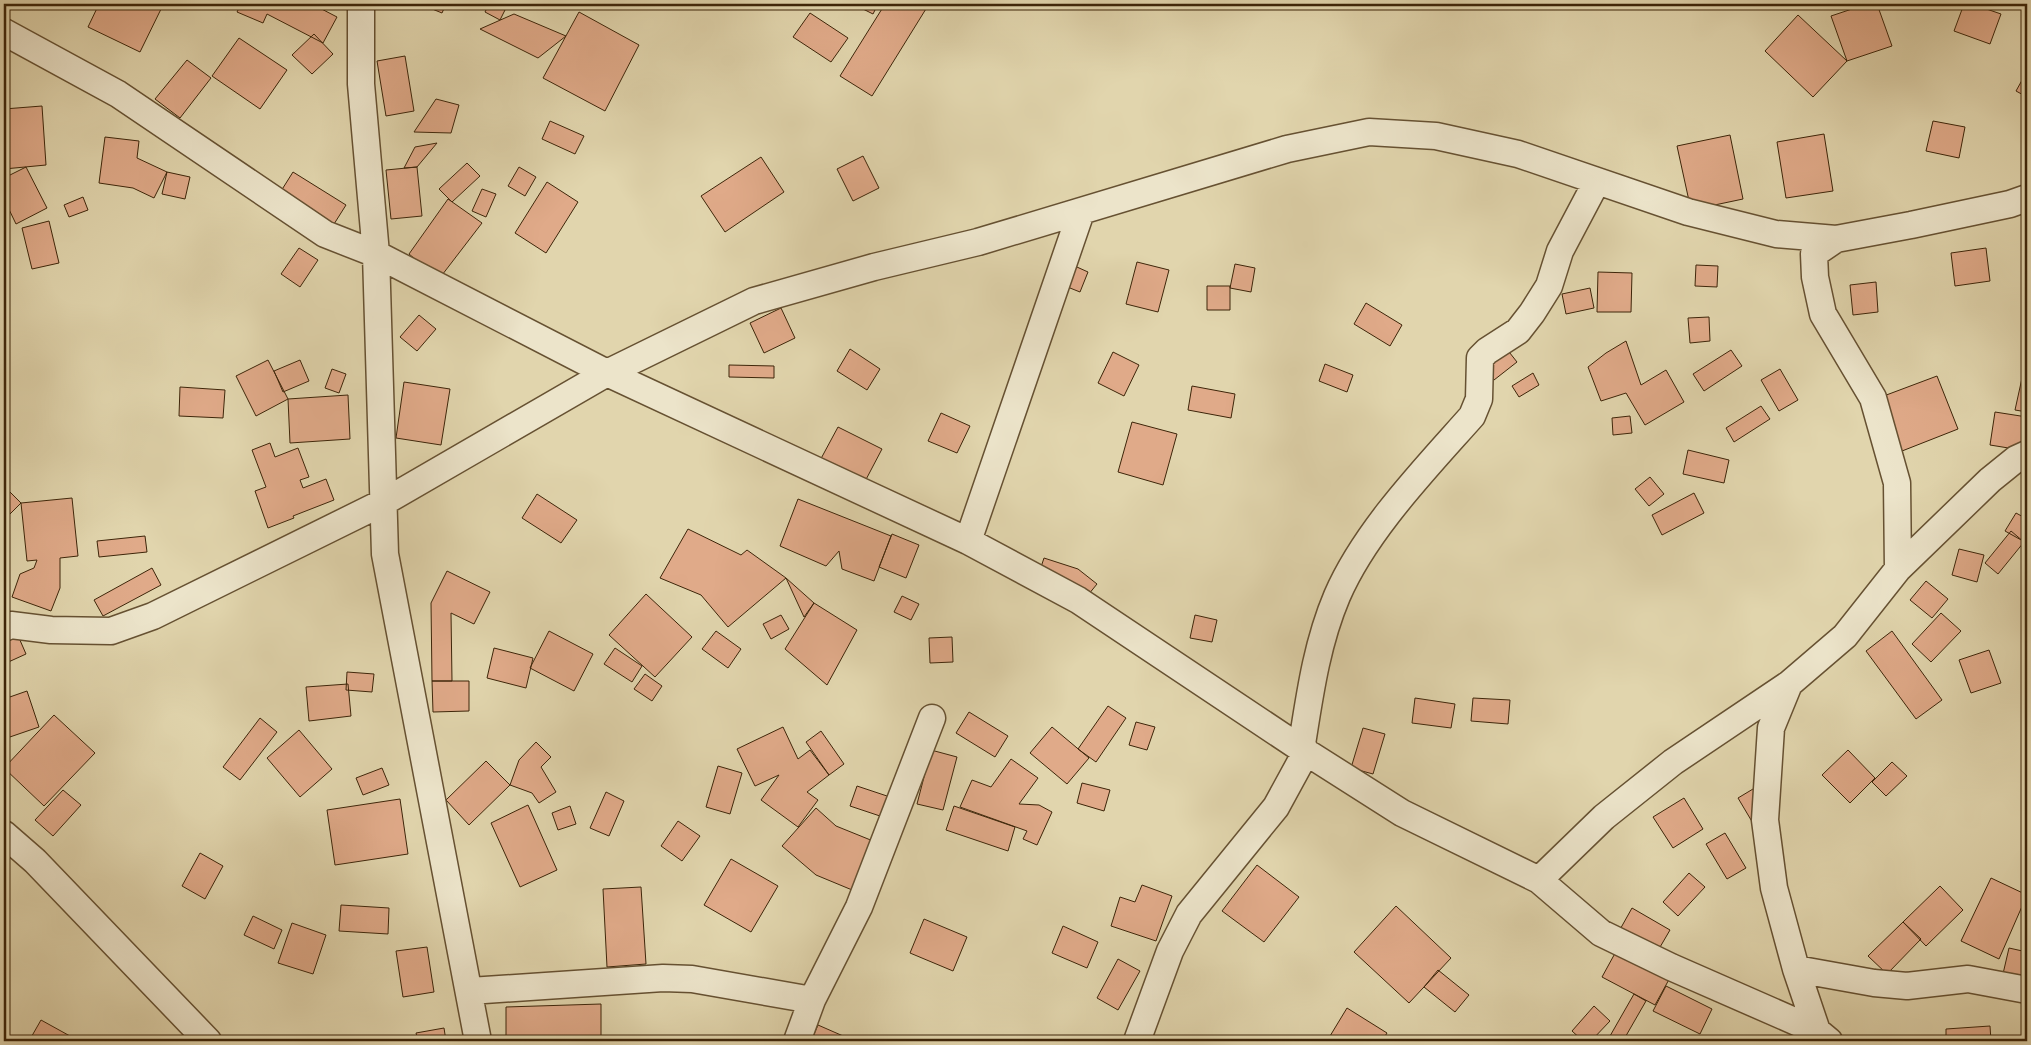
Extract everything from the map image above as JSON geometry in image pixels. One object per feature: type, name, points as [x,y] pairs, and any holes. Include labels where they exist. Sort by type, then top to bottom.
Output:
[{"type":"street","points":[[361,4],[362,84],[376,254],[385,554],[470,991],[478,1041]]},
{"type":"street","points":[[4,32],[118,94],[325,234],[376,254],[607,373],[968,541],[1078,600],[1306,752],[1402,813],[1539,880],[1601,933],[1819,1038]]},
{"type":"street","points":[[4,628],[11,626],[51,630],[111,631],[153,616],[384,502],[607,373],[754,301],[874,267],[978,242],[1287,149],[1369,132],[1436,136],[1518,154],[1688,212],[1776,234],[1836,239],[2021,206]]},
{"type":"street","points":[[1306,752],[1302,744],[1312,679],[1324,633],[1338,594],[1372,533],[1472,416],[1479,399],[1480,358],[1518,331],[1532,313],[1549,286],[1560,251],[1597,181]]},
{"type":"street","points":[[968,541],[1081,212]]},
{"type":"street","points":[[1836,239],[1814,254],[1815,277],[1823,314],[1873,398],[1897,483],[1898,569]]},
{"type":"street","points":[[1539,880],[1604,817],[1665,768],[1789,684],[1845,636],[1898,569],[1990,480],[2016,459],[2027,454]]},
{"type":"street","points":[[1789,684],[1772,728],[1765,820],[1774,888],[1796,969],[1819,1038]]},
{"type":"street","points":[[797,1041],[812,1000],[859,907],[932,718]]},
{"type":"street","points":[[1137,1041],[1170,950],[1188,914],[1276,807],[1306,752]]},
{"type":"street","points":[[4,834],[35,861],[208,1041]]},
{"type":"street","points":[[1796,969],[1874,983],[1908,986],[1968,979],[2027,990]]},
{"type":"street","points":[[470,991],[672,978],[692,979],[812,1000]]},
{"type":"building","points":[[4,4],[14,4],[4,14]]},
{"type":"building","points":[[99,4],[163,5],[140,52],[88,27]]},
{"type":"building","points":[[241,4],[312,4],[337,17],[323,43],[267,14],[263,23],[237,12]]},
{"type":"building","points":[[420,4],[446,4],[442,13]]},
{"type":"building","points":[[489,4],[508,4],[500,20],[485,12]]},
{"type":"building","points":[[855,4],[878,4],[873,14]]},
{"type":"building","points":[[885,4],[929,4],[872,96],[840,76]]},
{"type":"building","points":[[1867,4],[1877,4],[1892,46],[1847,61],[1831,16]]},
{"type":"building","points":[[1964,4],[1972,4],[2001,14],[1990,44],[1954,31]]},
{"type":"building","points":[[579,12],[639,45],[605,111],[543,78]]},
{"type":"building","points":[[810,13],[848,38],[831,62],[793,37]]},
{"type":"building","points":[[514,14],[566,36],[538,58],[480,29]]},
{"type":"building","points":[[1798,15],[1847,61],[1813,97],[1765,51]]},
{"type":"building","points":[[314,34],[333,54],[312,74],[292,55]]},
{"type":"building","points":[[239,38],[287,70],[260,109],[212,76]]},
{"type":"building","points":[[405,56],[414,111],[386,116],[377,61]]},
{"type":"building","points":[[187,60],[211,78],[180,118],[155,99]]},
{"type":"building","points":[[2027,74],[2027,97],[2016,91]]},
{"type":"building","points":[[436,99],[459,105],[451,133],[414,132]]},
{"type":"building","points":[[42,106],[46,165],[4,169],[4,109]]},
{"type":"building","points":[[550,121],[584,136],[575,154],[542,139]]},
{"type":"building","points":[[1933,121],[1965,127],[1959,158],[1926,151]]},
{"type":"building","points":[[1824,134],[1833,191],[1786,198],[1777,142]]},
{"type":"building","points":[[1730,135],[1743,199],[1691,210],[1677,146]]},
{"type":"building","points":[[105,137],[139,141],[137,158],[167,172],[154,198],[133,188],[99,183]]},
{"type":"building","points":[[437,143],[417,167],[404,168],[415,147]]},
{"type":"building","points":[[863,156],[879,188],[853,201],[837,169]]},
{"type":"building","points":[[761,157],[784,192],[725,232],[701,196]]},
{"type":"building","points":[[467,163],[480,176],[452,202],[439,189]]},
{"type":"building","points":[[26,167],[47,208],[16,224],[4,199],[4,178]]},
{"type":"building","points":[[417,167],[422,216],[391,219],[386,170]]},
{"type":"building","points":[[519,167],[536,177],[525,196],[508,186]]},
{"type":"building","points":[[167,172],[190,177],[185,199],[162,194]]},
{"type":"building","points":[[293,172],[346,205],[329,232],[276,199]]},
{"type":"building","points":[[547,182],[578,202],[546,253],[515,233]]},
{"type":"building","points":[[482,189],[496,194],[486,217],[472,211]]},
{"type":"building","points":[[83,197],[88,210],[69,217],[64,205]]},
{"type":"building","points":[[448,199],[482,223],[439,279],[409,254]]},
{"type":"building","points":[[49,221],[59,263],[32,269],[22,228]]},
{"type":"building","points":[[299,248],[318,260],[300,287],[281,274]]},
{"type":"building","points":[[1986,248],[1990,281],[1955,286],[1951,253]]},
{"type":"building","points":[[1137,262],[1169,270],[1158,312],[1126,304]]},
{"type":"building","points":[[1068,263],[1088,272],[1080,292],[1060,284]]},
{"type":"building","points":[[1235,264],[1255,268],[1251,292],[1230,288]]},
{"type":"building","points":[[1696,265],[1718,266],[1717,287],[1695,286]]},
{"type":"building","points":[[1598,272],[1632,273],[1631,312],[1597,312]]},
{"type":"building","points":[[1876,282],[1878,312],[1853,315],[1850,285]]},
{"type":"building","points":[[1207,286],[1230,286],[1230,310],[1207,310]]},
{"type":"building","points":[[1590,288],[1594,308],[1566,314],[1562,294]]},
{"type":"building","points":[[1366,303],[1402,325],[1390,346],[1354,324]]},
{"type":"building","points":[[781,308],[795,338],[764,353],[750,323]]},
{"type":"building","points":[[419,315],[436,329],[417,351],[400,337]]},
{"type":"building","points":[[1709,317],[1710,341],[1690,343],[1688,318]]},
{"type":"building","points":[[1626,341],[1641,385],[1666,370],[1684,402],[1645,425],[1626,393],[1601,401],[1588,367]]},
{"type":"building","points":[[1502,343],[1517,362],[1494,380],[1479,362]]},
{"type":"building","points":[[850,349],[880,369],[867,390],[837,371]]},
{"type":"building","points":[[1731,350],[1742,366],[1704,391],[1693,374]]},
{"type":"building","points":[[1113,352],[1139,365],[1124,396],[1098,383]]},
{"type":"building","points":[[268,360],[288,399],[256,416],[236,376]]},
{"type":"building","points":[[300,360],[309,381],[283,392],[274,371]]},
{"type":"building","points":[[1325,364],[1353,375],[1347,392],[1319,381]]},
{"type":"building","points":[[729,365],[774,366],[774,378],[729,377]]},
{"type":"building","points":[[332,369],[346,374],[339,393],[325,388]]},
{"type":"building","points":[[1780,369],[1798,400],[1779,411],[1761,380]]},
{"type":"building","points":[[2024,369],[2027,370],[2027,412],[2015,410]]},
{"type":"building","points":[[1533,373],[1539,385],[1519,397],[1512,386]]},
{"type":"building","points":[[1937,376],[1958,429],[1902,451],[1881,397]]},
{"type":"building","points":[[404,382],[450,389],[441,445],[396,438]]},
{"type":"building","points":[[1192,386],[1235,394],[1231,418],[1188,410]]},
{"type":"building","points":[[180,387],[225,390],[223,418],[179,416]]},
{"type":"building","points":[[348,395],[350,439],[290,443],[288,399]]},
{"type":"building","points":[[1761,406],[1770,419],[1734,442],[1726,428]]},
{"type":"building","points":[[1995,412],[2027,417],[2027,451],[1990,445]]},
{"type":"building","points":[[941,413],[970,426],[957,453],[928,441]]},
{"type":"building","points":[[1630,416],[1632,433],[1613,435],[1612,418]]},
{"type":"building","points":[[1132,422],[1177,434],[1163,485],[1118,472]]},
{"type":"building","points":[[838,427],[882,449],[861,489],[817,466]]},
{"type":"building","points":[[270,443],[275,457],[298,448],[309,477],[300,480],[303,488],[326,479],[334,500],[268,528],[255,491],[266,487],[252,450]]},
{"type":"building","points":[[1688,450],[1729,460],[1724,483],[1683,474]]},
{"type":"building","points":[[1650,477],[1664,494],[1649,506],[1635,489]]},
{"type":"building","points":[[4,486],[21,503],[4,520]]},
{"type":"building","points":[[1694,493],[1704,513],[1662,535],[1652,515]]},
{"type":"building","points":[[537,494],[577,520],[561,543],[522,518]]},
{"type":"building","points":[[72,498],[78,556],[60,558],[60,588],[51,611],[12,597],[20,574],[34,568],[37,560],[27,561],[21,503]]},
{"type":"building","points":[[798,499],[891,536],[874,581],[842,569],[839,551],[826,566],[780,546]]},
{"type":"building","points":[[2016,513],[2027,519],[2027,534],[2023,541],[2005,531]]},
{"type":"building","points":[[688,529],[741,555],[747,550],[786,578],[728,627],[701,595],[660,578]]},
{"type":"building","points":[[2011,531],[2024,542],[1998,574],[1985,563]]},
{"type":"building","points":[[892,534],[919,545],[906,578],[879,567]]},
{"type":"building","points":[[145,536],[147,552],[99,557],[97,541]]},
{"type":"building","points":[[1959,549],[1984,555],[1977,582],[1952,575]]},
{"type":"building","points":[[1044,558],[1078,569],[1097,584],[1084,600],[1038,576]]},
{"type":"building","points":[[152,568],[161,585],[103,616],[94,600]]},
{"type":"building","points":[[447,571],[490,592],[474,624],[451,613],[452,681],[432,681],[431,603]]},
{"type":"building","points":[[786,578],[814,603],[804,617]]},
{"type":"building","points":[[1926,581],[1948,599],[1932,618],[1910,600]]},
{"type":"building","points":[[646,594],[692,637],[655,677],[609,635]]},
{"type":"building","points":[[902,596],[919,604],[911,620],[894,612]]},
{"type":"building","points":[[814,603],[857,630],[827,685],[785,649]]},
{"type":"building","points":[[1941,613],[1961,631],[1931,662],[1912,644]]},
{"type":"building","points":[[781,615],[789,629],[771,639],[763,624]]},
{"type":"building","points":[[1195,615],[1217,620],[1212,642],[1190,638]]},
{"type":"building","points":[[16,631],[26,654],[4,664],[4,636]]},
{"type":"building","points":[[549,631],[593,654],[574,691],[530,668]]},
{"type":"building","points":[[716,631],[741,649],[728,668],[702,649]]},
{"type":"building","points":[[1892,631],[1942,700],[1916,719],[1866,651]]},
{"type":"building","points":[[952,637],[953,662],[930,663],[929,638]]},
{"type":"building","points":[[494,648],[533,658],[526,688],[487,678]]},
{"type":"building","points":[[615,648],[642,666],[632,682],[604,664]]},
{"type":"building","points":[[1989,650],[2001,683],[1971,693],[1959,660]]},
{"type":"building","points":[[347,672],[374,674],[372,692],[346,690]]},
{"type":"building","points":[[645,674],[662,686],[652,701],[634,689]]},
{"type":"building","points":[[432,681],[469,681],[469,711],[433,712]]},
{"type":"building","points":[[348,684],[351,716],[309,721],[306,687]]},
{"type":"building","points":[[27,691],[39,727],[4,739],[4,699]]},
{"type":"building","points":[[1415,698],[1455,704],[1451,728],[1412,723]]},
{"type":"building","points":[[1473,698],[1510,700],[1508,724],[1471,721]]},
{"type":"building","points":[[1108,706],[1126,718],[1096,762],[1078,749]]},
{"type":"building","points":[[969,712],[1008,736],[995,757],[956,733]]},
{"type":"building","points":[[54,715],[95,753],[44,806],[4,768]]},
{"type":"building","points":[[260,718],[277,732],[240,780],[223,767]]},
{"type":"building","points":[[1136,722],[1155,727],[1147,750],[1129,745]]},
{"type":"building","points":[[783,727],[798,759],[810,750],[829,775],[807,792],[818,800],[798,827],[761,800],[779,775],[755,786],[737,749]]},
{"type":"building","points":[[1052,727],[1089,758],[1067,784],[1030,753]]},
{"type":"building","points":[[1363,728],[1385,734],[1373,774],[1351,768]]},
{"type":"building","points":[[299,730],[332,769],[300,797],[267,758]]},
{"type":"building","points":[[821,731],[844,764],[829,775],[806,742]]},
{"type":"building","points":[[536,742],[551,757],[541,767],[556,792],[539,803],[532,793],[510,785],[519,760]]},
{"type":"building","points":[[931,750],[957,757],[943,810],[917,804]]},
{"type":"building","points":[[1848,750],[1875,778],[1850,803],[1822,775]]},
{"type":"building","points":[[1011,759],[1038,778],[1019,804],[1039,805],[1052,812],[1037,845],[1023,839],[1027,831],[960,807],[972,780],[991,787]]},
{"type":"building","points":[[486,761],[510,785],[469,825],[446,800]]},
{"type":"building","points":[[1892,762],[1907,776],[1886,796],[1872,782]]},
{"type":"building","points":[[718,766],[742,773],[730,814],[706,807]]},
{"type":"building","points":[[382,768],[389,785],[363,795],[356,778]]},
{"type":"building","points":[[1082,783],[1110,790],[1104,811],[1077,803]]},
{"type":"building","points":[[857,786],[899,800],[892,820],[850,806]]},
{"type":"building","points":[[1758,786],[1757,830],[1738,798]]},
{"type":"building","points":[[63,790],[81,805],[53,836],[35,820]]},
{"type":"building","points":[[606,792],[624,801],[609,836],[590,828]]},
{"type":"building","points":[[1684,798],[1703,829],[1673,848],[1653,817]]},
{"type":"building","points":[[400,799],[408,854],[335,865],[327,810]]},
{"type":"building","points":[[528,805],[557,870],[520,887],[491,823]]},
{"type":"building","points":[[570,806],[576,824],[558,830],[552,813]]},
{"type":"building","points":[[954,806],[1015,827],[1008,851],[946,830]]},
{"type":"building","points":[[816,808],[836,826],[878,843],[857,892],[816,875],[782,846]]},
{"type":"building","points":[[678,821],[700,836],[682,861],[661,846]]},
{"type":"building","points":[[1725,833],[1746,868],[1727,879],[1706,844]]},
{"type":"building","points":[[200,853],[223,866],[205,899],[182,886]]},
{"type":"building","points":[[731,859],[778,886],[751,932],[704,905]]},
{"type":"building","points":[[1257,865],[1299,897],[1264,942],[1222,911]]},
{"type":"building","points":[[1689,873],[1705,887],[1678,916],[1663,902]]},
{"type":"building","points":[[1991,878],[2027,895],[1999,959],[1961,941]]},
{"type":"building","points":[[1142,885],[1172,896],[1156,941],[1111,926],[1120,897],[1135,902]]},
{"type":"building","points":[[1940,886],[1963,910],[1926,946],[1903,922]]},
{"type":"building","points":[[641,887],[646,964],[607,967],[603,889]]},
{"type":"building","points":[[341,905],[389,908],[388,934],[339,931]]},
{"type":"building","points":[[1396,906],[1451,958],[1409,1003],[1354,952]]},
{"type":"building","points":[[1632,908],[1670,930],[1656,954],[1618,933]]},
{"type":"building","points":[[253,916],[282,930],[274,949],[244,935]]},
{"type":"building","points":[[924,919],[967,937],[953,971],[910,953]]},
{"type":"building","points":[[1903,922],[1921,939],[1887,974],[1868,956]]},
{"type":"building","points":[[292,923],[326,935],[313,974],[278,963]]},
{"type":"building","points":[[1063,926],[1098,942],[1087,968],[1052,953]]},
{"type":"building","points":[[1619,946],[1672,974],[1655,1005],[1602,977]]},
{"type":"building","points":[[427,947],[434,992],[403,997],[396,951]]},
{"type":"building","points":[[2009,948],[2027,952],[2027,991],[1999,991]]},
{"type":"building","points":[[1118,959],[1140,971],[1118,1010],[1097,998]]},
{"type":"building","points":[[1438,970],[1469,995],[1455,1012],[1424,987]]},
{"type":"building","points":[[1666,986],[1712,1009],[1700,1034],[1653,1011]]},
{"type":"building","points":[[1634,994],[1646,1001],[1623,1041],[1620,1041],[1610,1036]]},
{"type":"building","points":[[601,1004],[601,1036],[506,1038],[506,1007]]},
{"type":"building","points":[[1594,1006],[1610,1021],[1591,1041],[1583,1041],[1572,1031]]},
{"type":"building","points":[[1347,1008],[1387,1033],[1382,1041],[1327,1041]]},
{"type":"building","points":[[41,1020],[79,1041],[29,1041]]},
{"type":"building","points":[[818,1025],[850,1039],[849,1041],[811,1041]]},
{"type":"building","points":[[1990,1026],[1991,1041],[1946,1041],[1946,1029]]},
{"type":"building","points":[[444,1028],[446,1041],[418,1041],[416,1033]]}]
